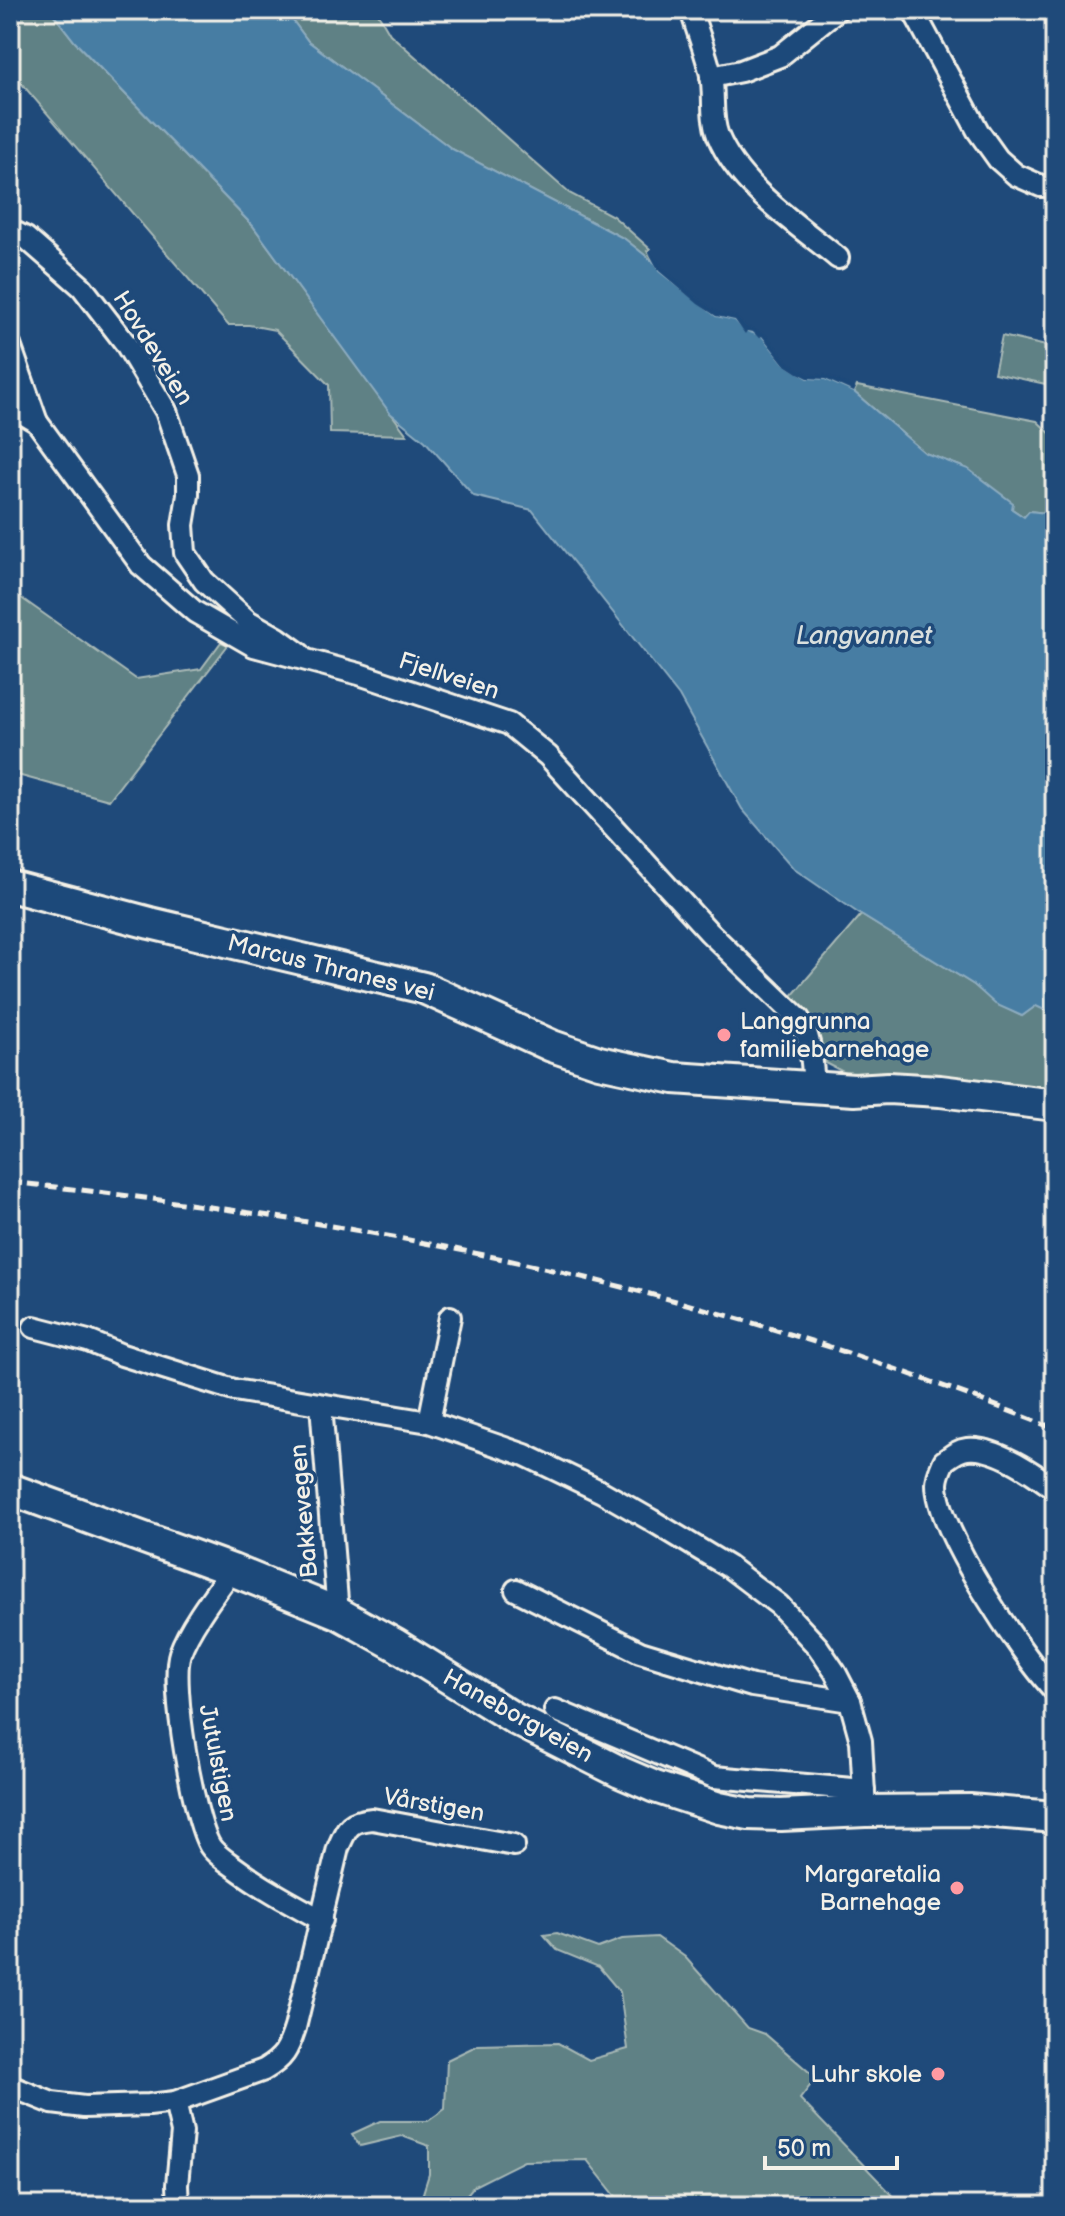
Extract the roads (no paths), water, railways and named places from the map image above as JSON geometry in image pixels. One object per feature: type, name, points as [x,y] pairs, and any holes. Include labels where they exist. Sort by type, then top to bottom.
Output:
[{"type":"street","points":[[691,10],[711,77],[717,134],[726,152],[743,176],[764,196],[838,258]]},
{"type":"street","points":[[711,77],[750,69],[780,56],[837,10]]},
{"type":"street","points":[[913,10],[978,131],[998,159],[1016,175],[1041,186],[1055,186]]},
{"type":"street","name":"Hovdeveien","points":[[10,230],[26,238],[82,287],[126,344],[166,411],[188,475],[183,525],[185,553],[204,581],[248,621],[310,661]]},
{"type":"street","points":[[10,345],[37,422]]},
{"type":"street","name":"Fjellveien","points":[[12,407],[37,422],[141,565],[195,612],[254,646],[359,674],[509,724],[548,756],[709,932],[799,1019],[808,1032],[816,1083]]},
{"type":"street","name":"Marcus Thranes vei","points":[[10,886],[424,988],[552,1046],[599,1062],[645,1071],[784,1070],[816,1083],[855,1080],[888,1088],[1055,1105]]},
{"type":"street","points":[[429,1422],[450,1317]]},
{"type":"street","points":[[34,1327],[88,1341],[122,1355],[234,1390],[429,1422],[525,1455],[614,1499],[729,1567],[779,1605],[818,1647],[850,1701],[861,1741],[865,1800],[714,1777],[555,1710]]},
{"type":"street","name":"Bakkevegen","points":[[321,1405],[338,1613]]},
{"type":"street","points":[[1055,1489],[1022,1466],[982,1450],[966,1449],[944,1461],[936,1481],[942,1510],[976,1578],[1037,1672],[1055,1691]]},
{"type":"street","name":"Haneborgveien","points":[[10,1489],[232,1570],[338,1613],[515,1719],[620,1772],[719,1808],[749,1814],[781,1815],[865,1800],[1055,1817]]},
{"type":"street","name":"Jutulstigen","points":[[232,1570],[186,1639],[179,1655],[176,1680],[187,1767],[195,1800],[210,1847],[259,1886],[322,1920]]},
{"type":"street","points":[[516,1590],[640,1652],[752,1686],[850,1701]]},
{"type":"street","name":"Vårstigen","points":[[322,1920],[338,1848],[346,1830],[358,1821],[372,1819],[514,1845]]},
{"type":"street","points":[[10,2086],[52,2103],[84,2107],[149,2105],[175,2102],[264,2070],[287,2051],[322,1920]]},
{"type":"street","points":[[175,2102],[182,2132],[178,2206]]},
{"type":"water","name":"Langvannet","points":[[50,10],[285,10],[308,41],[452,149],[625,239],[656,264],[659,271],[716,316],[735,320],[744,330],[762,336],[784,363],[808,378],[825,379],[854,392],[925,453],[968,469],[1013,503],[1012,509],[1024,517],[1029,511],[1055,514],[1055,1015],[1036,1006],[1022,1016],[995,1004],[974,985],[794,869],[742,809],[679,696],[532,510],[474,496],[425,441],[390,413],[253,226],[75,42]]},
{"type":"railway","points":[[10,1182],[199,1205],[325,1225],[581,1277],[787,1333],[922,1378],[1055,1429]]},
{"type":"place","name":"Langgrunna familiebarnehage","points":[[724,1035]]},
{"type":"place","name":"Margaretalia Barnehage","points":[[957,1888]]},
{"type":"place","name":"Luhr skole","points":[[938,2074]]}]
